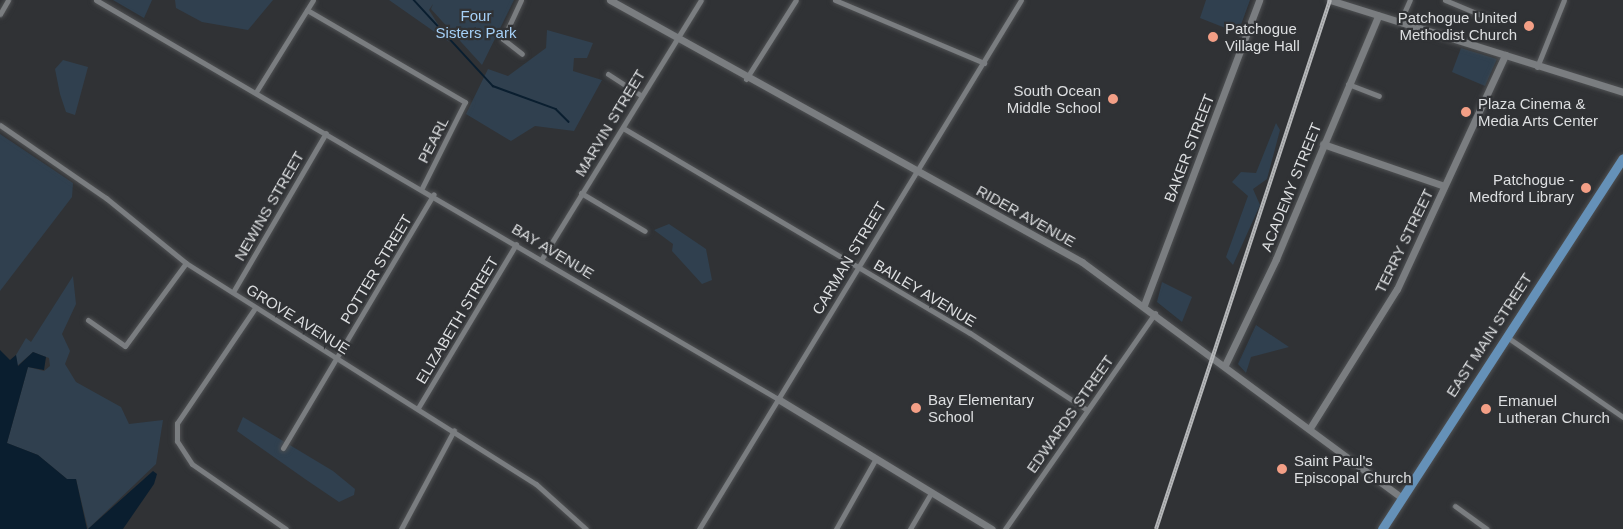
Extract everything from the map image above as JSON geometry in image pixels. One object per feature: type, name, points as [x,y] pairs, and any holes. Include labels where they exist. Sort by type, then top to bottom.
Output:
[{"type":"main road","name":"EAST MAIN STREET","points":[[1382,529],[1623,158]]},
{"type":"street","points":[[0,14],[8,0]]},
{"type":"street","name":"BAY AVENUE","points":[[96,0],[434,194],[992,529]]},
{"type":"street","points":[[256,92],[313,0]]},
{"type":"street","points":[[521,0],[503,39],[522,54]]},
{"type":"street","name":"RIDER AVENUE","points":[[610,0],[746,78],[1082,262],[1155,313],[1401,497]]},
{"type":"street","name":"MARVIN STREET","points":[[541,260],[701,0]]},
{"type":"street","points":[[746,78],[796,0]]},
{"type":"street","points":[[835,0],[984,63]]},
{"type":"street","name":"CARMAN STREET","points":[[699,529],[1021,0]]},
{"type":"street","name":"BAKER STREET","points":[[1144,305],[1259,0]]},
{"type":"street","points":[[1330,0],[1623,92]]},
{"type":"street","points":[[1400,22],[1410,0]]},
{"type":"street","points":[[1445,0],[1493,20]]},
{"type":"street","points":[[1537,66],[1564,0]]},
{"type":"street","name":"PEARL","points":[[307,10],[465,102],[422,188]]},
{"type":"street","name":"ACADEMY STREET","points":[[1225,365],[1378,16]]},
{"type":"street","name":"TERRY STREET","points":[[1310,428],[1397,290],[1505,56]]},
{"type":"street","points":[[608,74],[642,96]]},
{"type":"street","points":[[1348,84],[1379,96]]},
{"type":"street","name":"GROVE AVENUE","points":[[0,124],[106,198],[186,263],[453,430],[538,486],[586,529]]},
{"type":"street","name":"BAILEY AVENUE","points":[[623,128],[858,267],[1087,410]]},
{"type":"street","name":"NEWINS STREET","points":[[233,292],[326,133]]},
{"type":"street","points":[[1323,144],[1444,186]]},
{"type":"street","points":[[581,193],[645,231]]},
{"type":"street","name":"POTTER STREET","points":[[282,448],[434,194]]},
{"type":"street","name":"ELIZABETH STREET","points":[[418,408],[516,244]]},
{"type":"street","points":[[88,320],[125,346],[186,263]]},
{"type":"street","points":[[255,308],[177,423],[177,441],[192,464],[286,529]]},
{"type":"street","name":"EDWARDS STREET","points":[[1005,529],[1155,313]]},
{"type":"street","points":[[1507,337],[1623,417]]},
{"type":"street","points":[[401,529],[453,430]]},
{"type":"street","points":[[836,529],[875,460]]},
{"type":"street","points":[[910,529],[931,493]]},
{"type":"street","points":[[1455,506],[1487,529]]},
{"type":"green space","points":[[113,0],[152,0],[144,18]]},
{"type":"green space","points":[[175,0],[273,0],[248,30],[202,22],[176,8]]},
{"type":"green space","name":"Four Sisters Park","points":[[389,0],[514,0],[482,65],[431,9],[433,4],[429,10],[449,42]]},
{"type":"green space","points":[[1206,0],[1250,0],[1238,33],[1200,18]]},
{"type":"green space","points":[[547,30],[593,43],[587,58],[574,58],[573,71],[602,80],[574,131],[535,126],[511,141],[466,114],[488,69],[508,76],[546,48]]},
{"type":"green space","points":[[1461,48],[1497,59],[1485,86],[1452,72]]},
{"type":"green space","points":[[63,60],[88,67],[75,115],[66,112],[60,94],[55,69]]},
{"type":"green space","points":[[1276,123],[1280,130],[1267,179],[1253,189],[1260,205],[1233,265],[1226,257],[1248,196],[1232,182],[1241,172],[1256,173]]},
{"type":"green space","points":[[0,134],[73,183],[72,197],[0,291]]},
{"type":"green space","points":[[669,224],[706,249],[712,280],[702,284],[672,251],[673,244],[654,230]]},
{"type":"green space","points":[[73,276],[76,304],[62,334],[70,351],[65,364],[76,382],[121,407],[129,424],[163,420],[156,464],[88,529],[76,479],[67,479],[38,455],[7,443],[28,367],[44,371],[50,366],[49,358],[33,352],[17,366],[16,355],[26,338],[31,342]]},
{"type":"green space","points":[[1162,282],[1192,297],[1182,322],[1157,302]]},
{"type":"green space","points":[[1256,325],[1289,347],[1251,357],[1246,373],[1238,364]]},
{"type":"green space","points":[[243,417],[333,471],[355,489],[354,495],[339,502],[305,479],[237,431]]},
{"type":"shaded area","points":[[0,350],[10,360],[16,355],[18,366],[33,352],[46,357],[44,370],[28,367],[7,443],[38,455],[67,479],[76,479],[87,529],[0,529]]},
{"type":"shaded area","points":[[153,471],[157,474],[154,484],[123,529],[88,529]]},
{"type":"waterway","points":[[414,0],[493,86],[556,109],[569,122]]},
{"type":"railway","points":[[1156,529],[1330,0]]},
{"type":"place","name":"Patchogue United Methodist Church","points":[[1529,26]]},
{"type":"place","name":"Patchogue Village Hall","points":[[1213,37]]},
{"type":"place","name":"South Ocean Middle School","points":[[1113,99]]},
{"type":"place","name":"Plaza Cinema & Media Arts Center","points":[[1466,112]]},
{"type":"place","name":"Patchogue - Medford Library","points":[[1586,188]]},
{"type":"place","name":"Bay Elementary School","points":[[916,408]]},
{"type":"place","name":"Emanuel Lutheran Church","points":[[1486,409]]},
{"type":"place","name":"Saint Paul's Episcopal Church","points":[[1282,469]]}]
